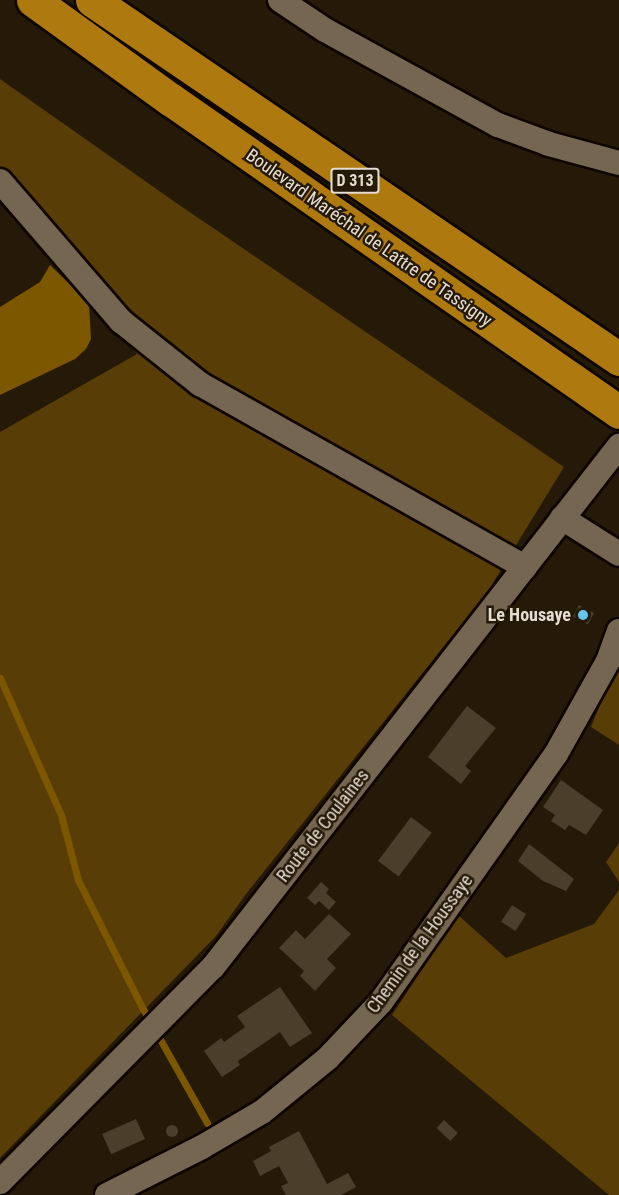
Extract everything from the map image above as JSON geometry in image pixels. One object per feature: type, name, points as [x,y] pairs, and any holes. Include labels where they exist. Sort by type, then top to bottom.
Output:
[{"type":"highway","name":"Boulevard Maréchal de Lattre de Tassigny","points":[[33,0],[170,99],[619,412]]},
{"type":"highway","name":"D 313","points":[[92,0],[619,359]]},
{"type":"street","points":[[280,0],[325,30],[498,124],[549,144],[619,162]]},
{"type":"street","points":[[0,181],[121,321],[200,384],[525,567]]},
{"type":"street","name":"Route de Coulaines","points":[[0,1182],[213,967],[525,567],[589,481],[619,446]]},
{"type":"street","points":[[562,518],[619,554]]},
{"type":"street","name":"Chemin de la Houssaye","points":[[107,1195],[202,1147],[262,1112],[328,1058],[381,1002],[556,754],[608,661],[619,631]]},
{"type":"shaded area","points":[[0,79],[175,202],[564,467],[488,591],[246,894],[216,936],[0,1158],[0,432],[137,354],[0,196]]},
{"type":"shaded area","points":[[50,265],[89,303],[91,339],[86,349],[75,359],[0,395],[0,307],[40,282]]},
{"type":"shaded area","points":[[619,658],[619,745],[591,727]]},
{"type":"shaded area","points":[[619,843],[619,882],[606,862]]},
{"type":"shaded area","points":[[619,890],[619,1195],[609,1195],[392,1015],[458,915],[506,958],[594,924]]},
{"type":"building","name":"Le Housaye","points":[[579,605],[594,613],[588,624],[573,616]]},
{"type":"building","points":[[467,706],[496,728],[465,766],[471,771],[461,784],[428,757]]},
{"type":"building","points":[[561,780],[603,810],[586,835],[569,825],[565,830],[551,821],[555,815],[543,807]]},
{"type":"building","points":[[411,817],[432,833],[399,877],[378,861]]},
{"type":"building","points":[[529,844],[574,879],[566,891],[543,881],[518,861]]},
{"type":"building","points":[[321,882],[329,889],[326,893],[336,902],[329,910],[319,901],[315,905],[307,898]]},
{"type":"building","points":[[512,905],[526,914],[515,931],[501,922]]},
{"type":"building","points":[[329,914],[351,934],[327,959],[336,968],[315,991],[300,976],[304,971],[279,948],[296,930],[305,939]]},
{"type":"building","points":[[280,987],[312,1033],[290,1047],[280,1032],[238,1061],[240,1065],[222,1077],[204,1051],[221,1038],[224,1042],[245,1027],[237,1016]]},
{"type":"building","points":[[136,1119],[145,1139],[111,1154],[102,1134]]},
{"type":"building","points":[[444,1120],[458,1133],[450,1141],[436,1128]]},
{"type":"building","points":[[174,1125],[178,1131],[174,1137],[170,1137],[166,1129]]},
{"type":"building","points":[[299,1131],[327,1184],[348,1173],[356,1187],[341,1195],[286,1195],[281,1186],[288,1183],[279,1166],[260,1176],[253,1161],[271,1151],[269,1147]]},
{"type":"waterway","points":[[0,678],[61,815],[78,880],[142,1007],[207,1123]]},
{"type":"place","name":"Le Housaye","points":[[583,615]]}]
